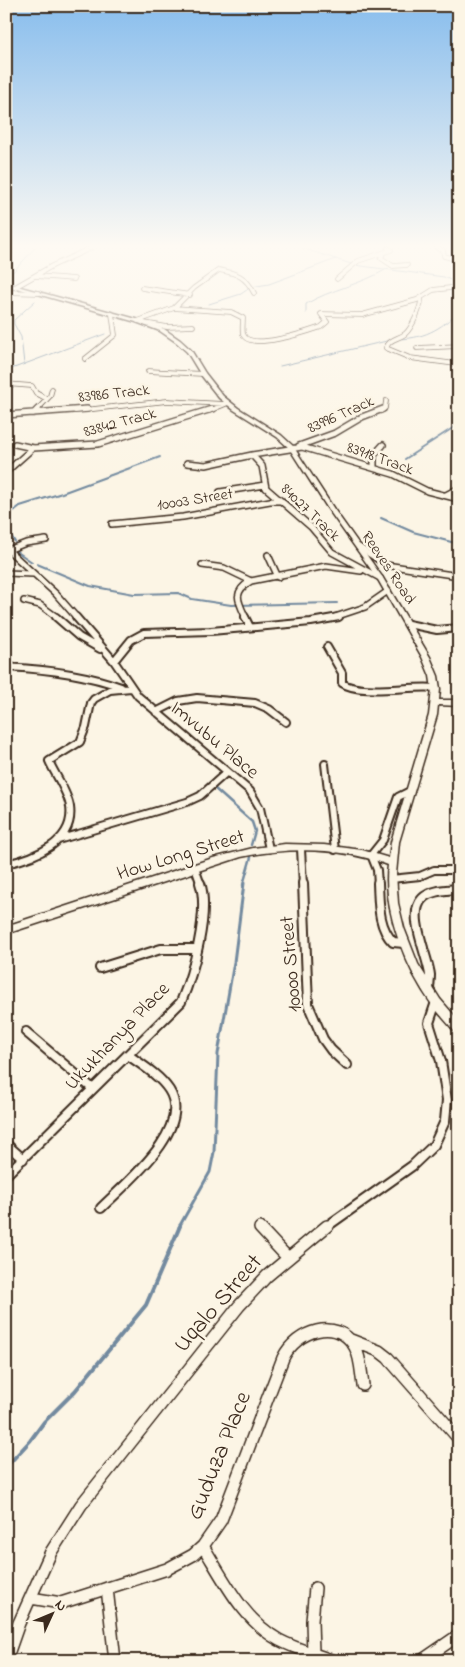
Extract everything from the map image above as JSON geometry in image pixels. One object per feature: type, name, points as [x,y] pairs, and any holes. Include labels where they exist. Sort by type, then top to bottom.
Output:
[{"type":"street","points":[[85,359],[115,335],[116,329],[114,326]]},
{"type":"street","name":"Reeves Road","points":[[150,326],[167,333],[189,351],[203,374],[226,403],[278,436],[291,447],[380,578],[426,657],[434,676],[436,702],[395,842],[391,879],[393,903],[404,943],[429,991],[459,1029]]},
{"type":"street","points":[[161,326],[193,326]]},
{"type":"street","points":[[243,326],[244,336],[250,340],[260,341],[323,326]]},
{"type":"street","points":[[410,326],[406,333],[388,343],[386,348],[393,352],[416,358],[455,365],[459,359]]},
{"type":"street","points":[[417,348],[459,346]]},
{"type":"street","points":[[148,371],[203,374]]},
{"type":"street","points":[[6,384],[32,386],[36,393],[47,399]]},
{"type":"street","points":[[34,413],[47,399],[52,389]]},
{"type":"street","name":"83986 Track","points":[[6,415],[51,414],[167,401],[226,403]]},
{"type":"street","name":"83996 Track","points":[[299,446],[335,433],[359,418],[382,410],[385,408],[386,401]]},
{"type":"street","name":"83842 Track","points":[[15,444],[33,448],[66,448],[106,442],[136,431],[206,412],[226,403]]},
{"type":"street","points":[[374,468],[374,455],[383,445]]},
{"type":"street","name":"83918 Track","points":[[291,447],[299,446],[374,468],[396,475],[427,491],[459,499]]},
{"type":"street","points":[[187,463],[206,465],[275,452],[291,447]]},
{"type":"street","points":[[6,472],[33,448]]},
{"type":"street","points":[[252,455],[260,461],[275,452]]},
{"type":"street","name":"84027 Track","points":[[260,461],[266,478],[265,485],[268,490],[311,527],[332,552],[380,578]]},
{"type":"street","points":[[220,492],[265,485]]},
{"type":"street","points":[[446,495],[459,488]]},
{"type":"street","name":"10003 Street","points":[[112,524],[165,520],[270,501],[283,501]]},
{"type":"street","points":[[46,540],[26,543],[7,549],[20,563],[56,594],[114,661],[133,638],[144,633],[203,632],[311,622],[338,617],[365,607],[388,591]]},
{"type":"street","points":[[359,547],[386,565],[459,576]]},
{"type":"street","points":[[268,555],[278,577]]},
{"type":"street","points":[[202,565],[224,568],[251,581]]},
{"type":"street","points":[[250,627],[239,604],[238,592],[241,587],[251,581],[332,565],[370,573]]},
{"type":"street","points":[[6,573],[36,575]]},
{"type":"street","points":[[24,601],[36,602],[46,608],[77,636],[105,652]]},
{"type":"street","points":[[408,624],[437,630],[459,628]]},
{"type":"street","points":[[328,647],[342,673],[342,683],[345,686],[390,689],[420,686],[436,688]]},
{"type":"street","name":"Imvubu Place","points":[[114,661],[131,688],[156,712],[256,798],[269,849]]},
{"type":"street","points":[[6,667],[28,668],[105,681],[123,688]]},
{"type":"street","points":[[58,840],[68,823],[70,807],[49,761],[80,742],[94,698],[110,690],[131,688]]},
{"type":"street","points":[[156,712],[178,701],[197,698],[255,703],[269,709],[286,722]]},
{"type":"street","points":[[436,702],[459,703]]},
{"type":"street","points":[[325,764],[335,850]]},
{"type":"street","points":[[6,864],[35,855],[58,840],[187,802],[200,796],[227,772]]},
{"type":"street","points":[[404,943],[393,942],[385,934],[378,901],[377,868],[371,855],[382,840],[398,797],[410,791]]},
{"type":"street","name":"How Long Street","points":[[6,930],[248,852],[269,849],[335,850],[371,855],[392,863]]},
{"type":"street","name":"10000 Street","points":[[301,849],[308,1004],[323,1040],[330,1050],[347,1065]]},
{"type":"street","name":"Ukukhanya Place","points":[[6,1175],[181,1002],[189,986],[204,900],[195,868]]},
{"type":"street","points":[[391,879],[420,876],[434,870],[459,870]]},
{"type":"street","points":[[429,991],[431,975],[418,929],[418,907],[422,898],[432,892],[442,889],[459,889]]},
{"type":"street","points":[[100,968],[161,949],[196,949]]},
{"type":"street","name":"Uqalo Street","points":[[6,1660],[19,1623],[52,1552],[81,1505],[239,1306],[267,1276],[312,1237],[412,1166],[434,1145],[443,1129],[447,1105],[446,1084],[429,1023],[436,1002]]},
{"type":"street","points":[[26,1032],[93,1089]]},
{"type":"street","points":[[101,1208],[159,1145],[174,1122],[173,1098],[165,1084],[128,1055]]},
{"type":"street","points":[[6,1144],[23,1159]]},
{"type":"street","points":[[260,1228],[288,1258]]},
{"type":"street","name":"Guduza Place","points":[[31,1598],[47,1602],[61,1602],[167,1569],[193,1555],[203,1546],[221,1520],[277,1371],[287,1350],[302,1337],[314,1329],[320,1328],[340,1332],[350,1340]]},
{"type":"street","points":[[350,1340],[359,1358],[363,1386]]},
{"type":"street","points":[[350,1340],[379,1350],[388,1358],[459,1439]]},
{"type":"street","points":[[203,1546],[249,1615],[265,1631],[279,1639],[333,1661]]},
{"type":"street","points":[[107,1588],[115,1661]]},
{"type":"street","points":[[313,1653],[312,1621],[315,1588]]},
{"type":"street","points":[[421,1661],[459,1635]]},
{"type":"waterway","points":[[15,326],[21,337],[24,364]]},
{"type":"waterway","points":[[396,339],[423,335],[441,326]]},
{"type":"waterway","points":[[6,371],[105,334]]},
{"type":"waterway","points":[[280,366],[391,340]]},
{"type":"waterway","points":[[405,459],[459,424]]},
{"type":"waterway","points":[[15,542],[8,531],[10,514],[20,506],[62,493],[160,457]]},
{"type":"waterway","points":[[381,518],[413,532],[459,544]]},
{"type":"waterway","points":[[16,551],[32,562]]},
{"type":"waterway","points":[[37,564],[90,586],[134,594],[178,593],[192,599],[231,605],[337,603]]},
{"type":"waterway","points":[[214,788],[252,822],[255,831],[251,845]]},
{"type":"waterway","points":[[243,885],[251,857]]},
{"type":"waterway","points":[[179,1227],[210,1172],[214,1152],[218,1054],[234,962],[244,883]]},
{"type":"waterway","points":[[6,1467],[30,1441],[44,1422],[75,1391],[146,1305],[180,1226]]}]
